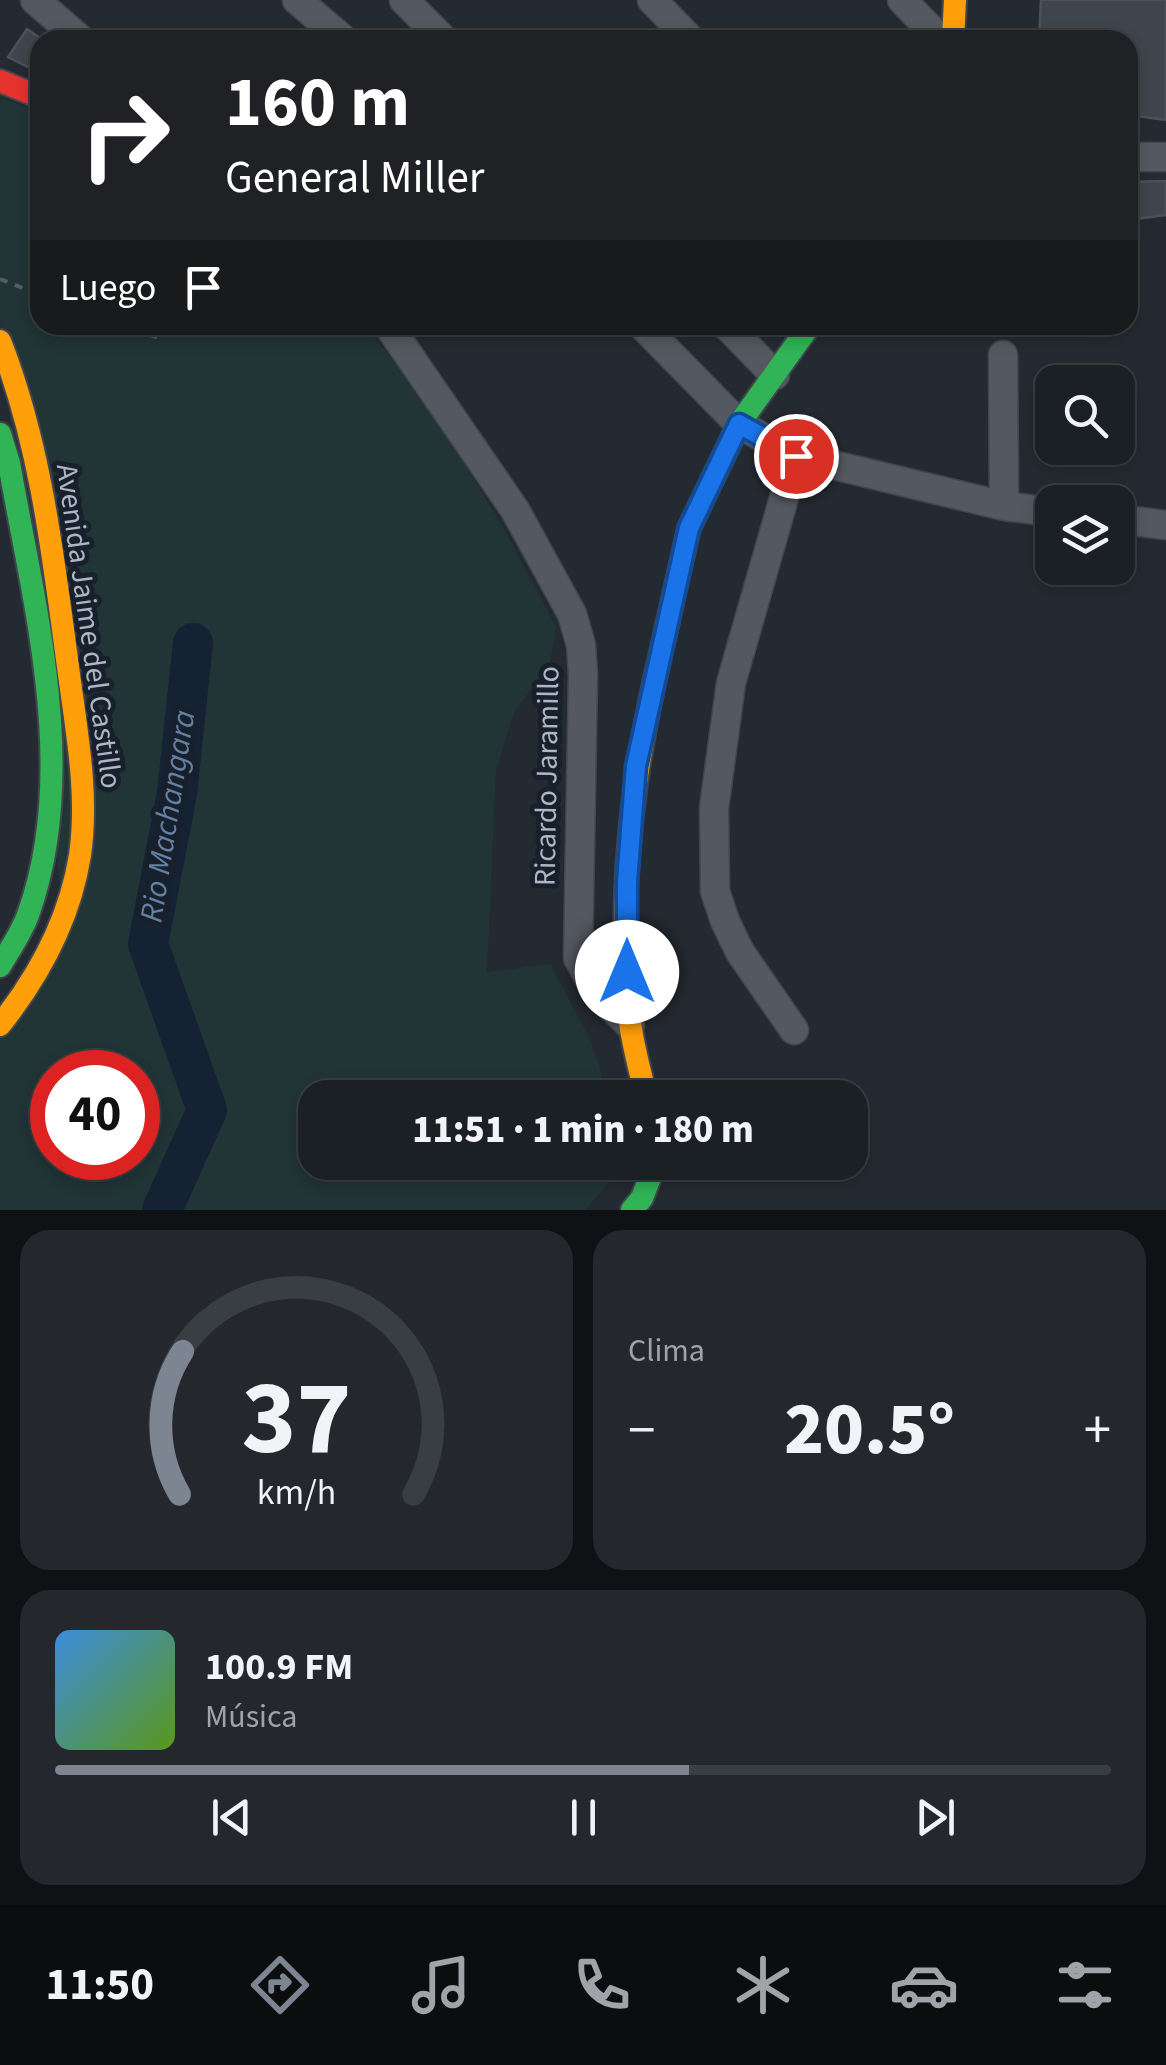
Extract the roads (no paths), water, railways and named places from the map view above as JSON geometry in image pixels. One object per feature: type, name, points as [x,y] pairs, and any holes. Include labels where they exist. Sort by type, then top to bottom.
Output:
[{"type":"main road","points":[[954,30],[955,0]]},
{"type":"main road","points":[[0,81],[30,93]]},
{"type":"main road","points":[[642,1080],[630,1025],[627,882],[636,766],[689,528],[739,424],[803,335]]},
{"type":"main road","name":"Avenida Jaime del Castillo","points":[[0,341],[30,432],[59,600],[84,805],[75,880],[58,928],[37,971],[0,1025]]},
{"type":"main road","name":"Avenida Jaime del Castillo","points":[[0,434],[9,462],[46,687],[51,802],[38,887],[23,926],[0,966]]},
{"type":"main road","points":[[632,1210],[649,1180]]},
{"type":"street","points":[[297,0],[332,30]]},
{"type":"street","points":[[404,0],[434,30]]},
{"type":"street","points":[[652,0],[681,30]]},
{"type":"street","points":[[902,0],[930,30]]},
{"type":"street","points":[[50,5],[72,30]]},
{"type":"street","points":[[1138,157],[1166,157]]},
{"type":"street","name":"Ricardo Jaramillo","points":[[395,335],[515,510],[572,614],[581,644],[583,675],[578,958],[598,994],[630,1025]]},
{"type":"street","points":[[652,335],[739,424],[796,456],[1004,506],[1035,510]]},
{"type":"street","points":[[736,335],[775,374]]},
{"type":"street","points":[[1003,355],[1004,506]]},
{"type":"street","points":[[794,1030],[740,952],[725,921],[715,891],[714,808],[731,683],[796,456]]},
{"type":"street","points":[[1135,521],[1166,524]]},
{"type":"waterway","name":"Rio Machangara","points":[[162,1210],[207,1110],[148,944],[177,793],[193,643]]}]
